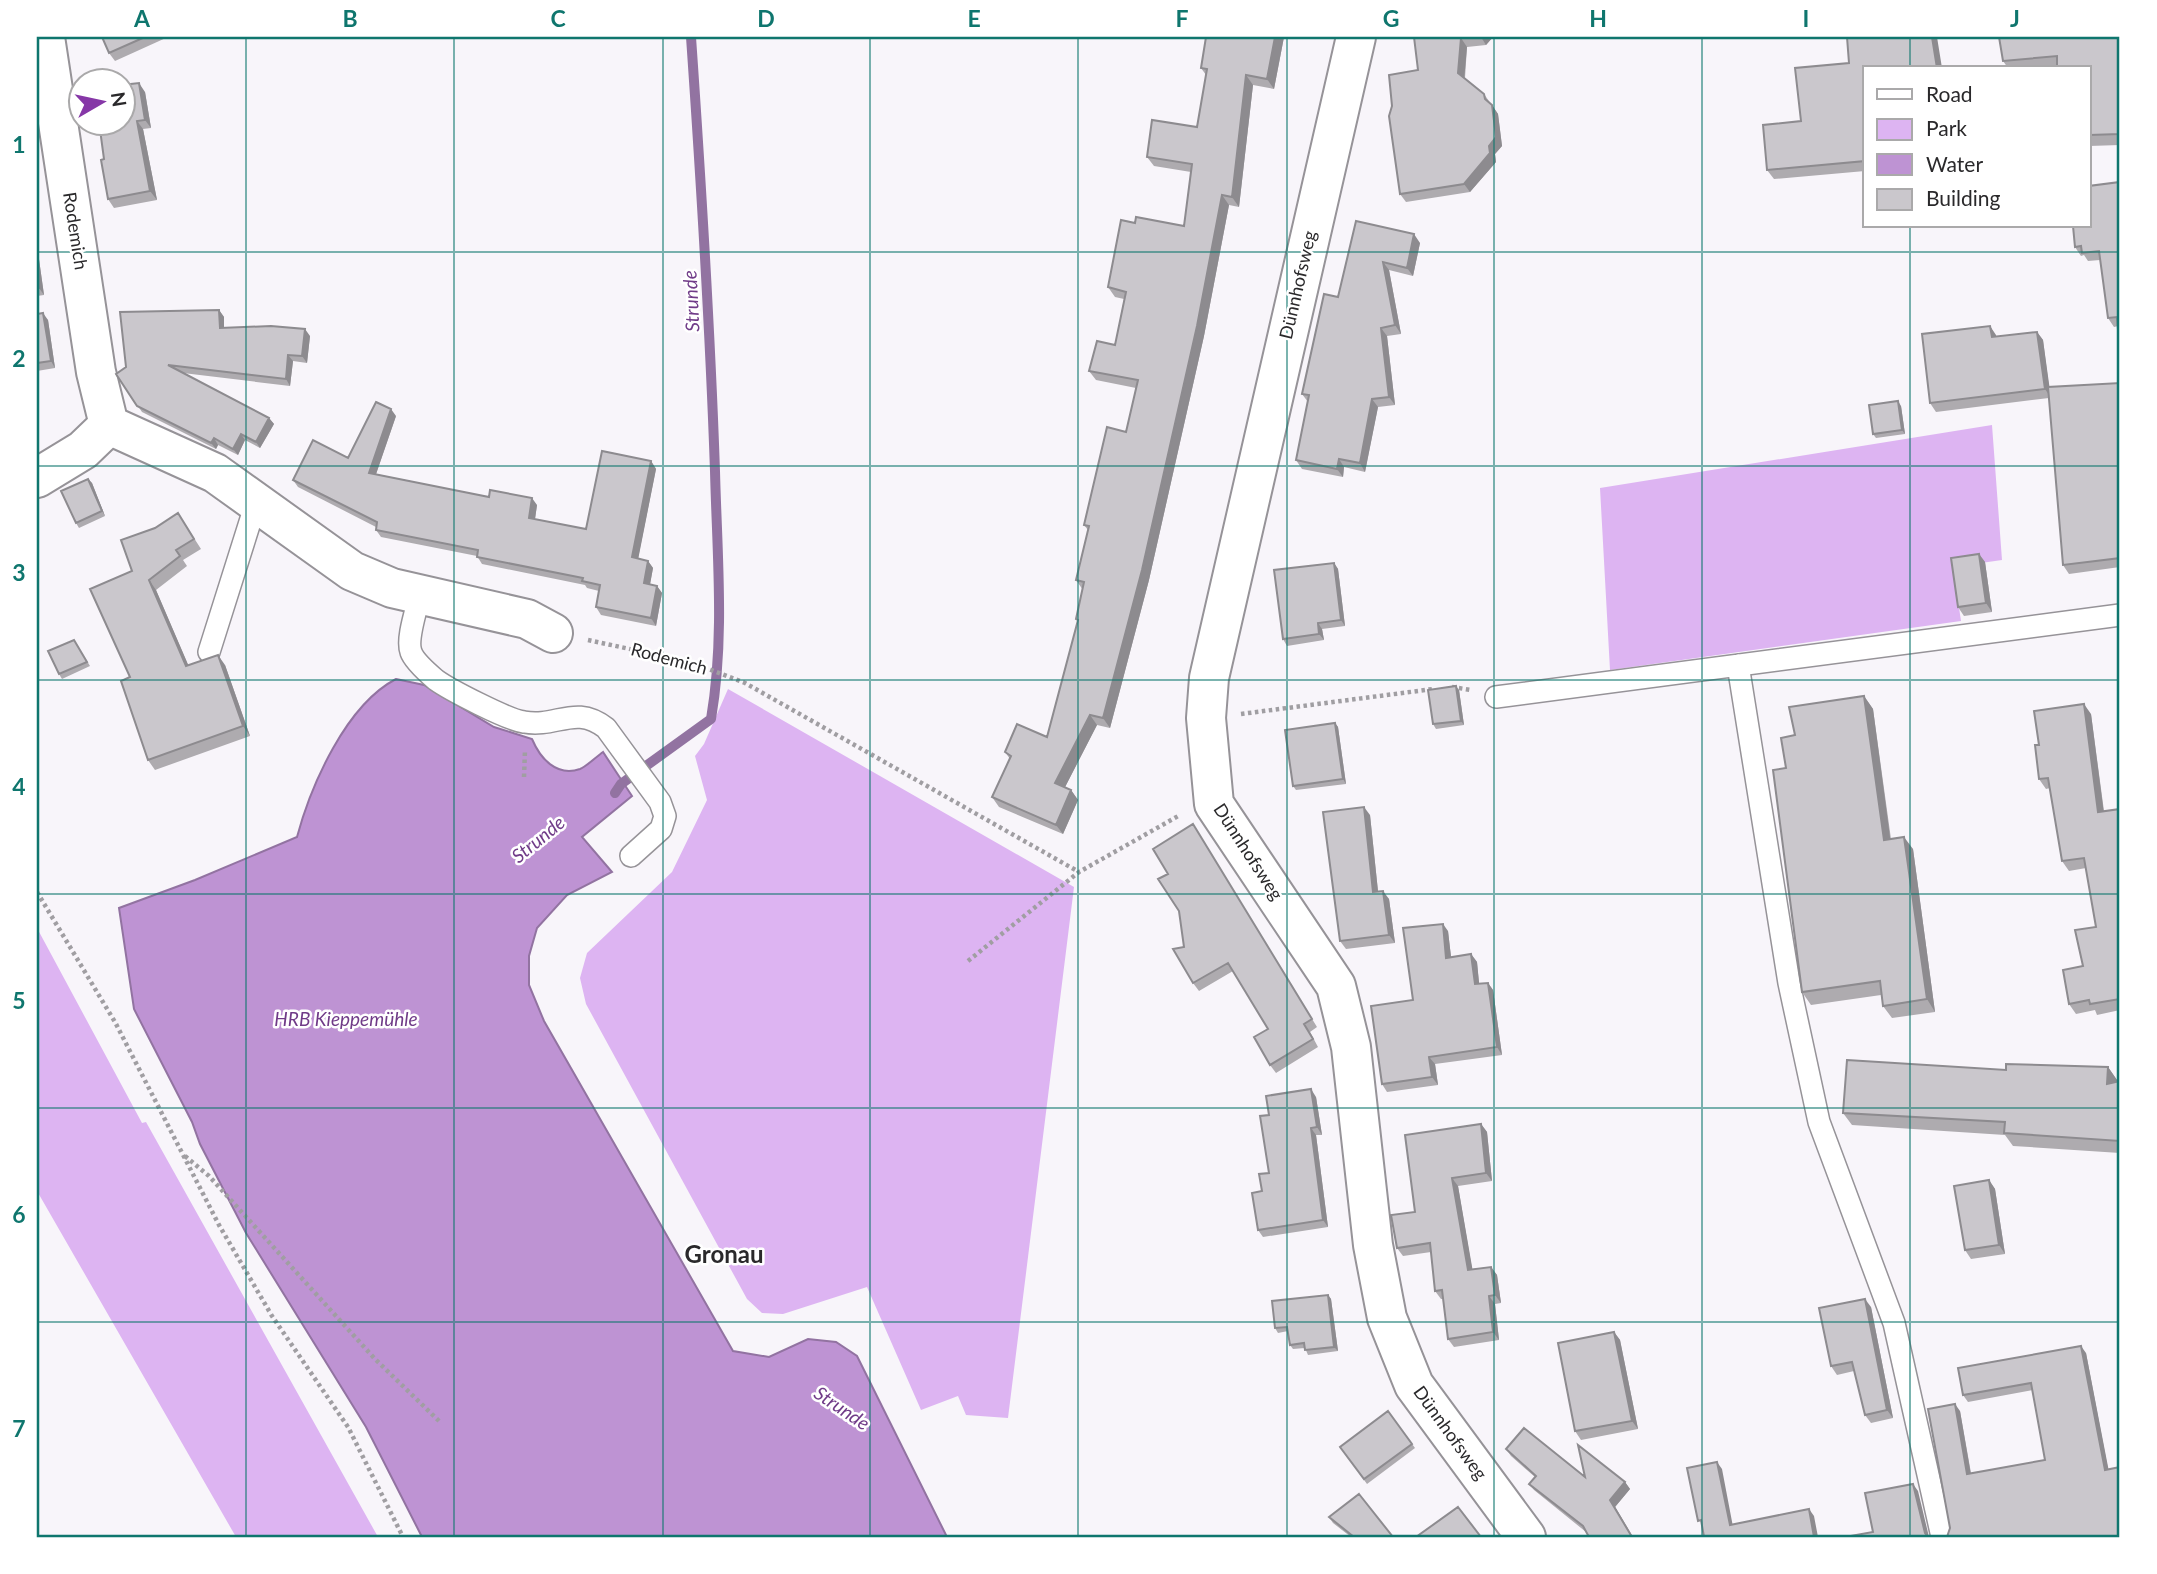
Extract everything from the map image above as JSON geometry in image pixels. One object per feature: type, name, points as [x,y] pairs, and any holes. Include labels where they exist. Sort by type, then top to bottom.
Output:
[{"type":"street","name":"Rodemich","points":[[45,37],[96,372],[109,425]]},
{"type":"street","name":"Dünnhofsweg","points":[[1356,37],[1209,678],[1206,718],[1214,804],[1336,986],[1352,1047],[1373,1245],[1387,1318],[1414,1385],[1526,1537]]},
{"type":"street","points":[[37,478],[83,450],[109,425],[215,473],[352,571],[391,588],[527,619],[553,633]]},
{"type":"lane","points":[[209,652],[256,503]]},
{"type":"lane","points":[[420,594],[409,643],[411,654],[436,680],[503,715],[525,723],[584,716],[595,719],[607,728],[660,802],[665,816],[661,829],[631,856]]},
{"type":"lane","points":[[1496,697],[2120,615]]},
{"type":"lane","points":[[1738,665],[1789,984],[1819,1122],[1894,1323],[1942,1537]]},
{"type":"path","name":"Rodemich","points":[[553,633],[690,662],[745,683],[1079,872]]},
{"type":"path","points":[[1206,718],[1458,686],[1496,697]]},
{"type":"path","points":[[968,961],[1079,872],[1185,811],[1214,804]]},
{"type":"path","points":[[37,892],[115,1022],[219,1225],[272,1316],[348,1427],[403,1537]]},
{"type":"path","points":[[182,1153],[209,1176],[366,1349],[439,1421]]},
{"type":"green space","points":[[1992,425],[2002,560],[1953,567],[1961,621],[1610,670],[1600,488]]},
{"type":"green space","points":[[728,689],[1074,887],[1008,1418],[966,1415],[958,1396],[921,1410],[867,1287],[783,1314],[762,1313],[747,1299],[586,1004],[580,978],[587,953],[672,872],[707,800],[695,756],[704,744]]},
{"type":"green space","points":[[37,928],[142,1123],[146,1122],[378,1537],[236,1537],[37,1191]]},
{"type":"water","name":"HRB Kieppemühle","points":[[396,679],[424,685],[494,727],[532,739],[544,759],[556,768],[571,771],[580,769],[603,752],[632,796],[582,837],[612,872],[567,895],[537,928],[529,956],[529,985],[544,1021],[733,1351],[769,1357],[808,1339],[836,1342],[857,1356],[947,1537],[422,1537],[366,1427],[246,1233],[134,1009],[119,908],[195,880],[297,837],[321,771],[346,727],[361,707]]},
{"type":"building","points":[[102,37],[145,37],[109,53]]},
{"type":"building","points":[[1206,37],[1275,37],[1267,79],[1246,75],[1232,197],[1222,195],[1197,326],[1142,570],[1103,718],[1090,715],[1055,783],[1071,790],[1056,825],[992,797],[1011,756],[1005,752],[1017,724],[1047,737],[1078,620],[1076,619],[1084,582],[1076,580],[1089,526],[1084,525],[1107,427],[1126,432],[1138,380],[1089,371],[1097,341],[1115,345],[1126,292],[1108,287],[1121,220],[1135,223],[1136,217],[1184,226],[1192,164],[1147,157],[1152,120],[1197,127],[1207,69],[1201,68]]},
{"type":"building","points":[[1414,37],[1476,37],[1461,38],[1458,73],[1484,94],[1485,99],[1492,105],[1496,137],[1489,146],[1490,153],[1464,184],[1400,194],[1389,116],[1392,106],[1389,75],[1418,70]]},
{"type":"building","points":[[1847,37],[1932,37],[1937,66],[1863,66],[1863,161],[1767,170],[1763,125],[1801,121],[1795,68],[1849,63]]},
{"type":"building","points":[[1999,37],[2120,37],[2120,134],[2090,135],[2090,66],[2057,66],[2057,56],[2003,61]]},
{"type":"building","points":[[136,83],[139,83],[145,120],[137,121],[150,191],[108,199],[101,160],[104,159],[101,136],[136,136]]},
{"type":"building","points":[[2120,182],[2120,355],[2117,317],[2108,318],[2099,251],[2082,253],[2081,246],[2075,247],[2073,228],[2090,228],[2090,186]]},
{"type":"building","points":[[1356,221],[1414,234],[1407,268],[1383,262],[1395,325],[1381,328],[1389,397],[1372,399],[1360,463],[1339,459],[1337,469],[1296,460],[1309,395],[1302,394],[1324,294],[1338,297]]},
{"type":"building","points":[[219,310],[220,328],[271,326],[305,329],[302,356],[288,355],[286,379],[168,365],[269,418],[256,442],[241,434],[233,449],[214,438],[211,443],[137,406],[116,374],[126,367],[120,312]]},
{"type":"building","points":[[43,313],[51,361],[37,363],[37,314]]},
{"type":"building","points":[[1990,326],[1992,337],[2037,332],[2045,389],[1930,403],[1922,334]]},
{"type":"building","points":[[2120,383],[2120,558],[2063,565],[2048,387]]},
{"type":"building","points":[[1898,401],[1902,430],[1873,434],[1869,405]]},
{"type":"building","points":[[376,402],[391,409],[369,473],[489,497],[490,490],[532,498],[529,518],[586,529],[602,451],[651,461],[632,557],[648,561],[644,583],[657,586],[651,618],[596,607],[600,585],[582,581],[583,578],[477,557],[478,550],[376,530],[377,522],[293,480],[313,440],[348,458]]},
{"type":"building","points":[[88,479],[102,511],[76,523],[61,491]]},
{"type":"building","points":[[178,513],[194,539],[176,550],[180,556],[149,580],[186,666],[218,655],[243,726],[148,760],[121,681],[130,677],[90,589],[132,571],[121,540],[155,528]]},
{"type":"building","points":[[1979,554],[1986,603],[1958,607],[1951,558]]},
{"type":"building","points":[[1334,563],[1341,620],[1318,623],[1319,634],[1283,639],[1274,570]]},
{"type":"building","points":[[74,640],[87,662],[59,674],[48,651]]},
{"type":"building","points":[[1456,686],[1461,721],[1433,724],[1428,690]]},
{"type":"building","points":[[1864,696],[1884,840],[1904,837],[1927,999],[1883,1006],[1880,981],[1802,992],[1773,770],[1786,768],[1781,738],[1795,735],[1789,707]]},
{"type":"building","points":[[2084,704],[2098,812],[2120,809],[2120,999],[2069,1004],[2063,970],[2083,966],[2075,930],[2096,927],[2084,858],[2062,861],[2048,778],[2039,779],[2035,745],[2039,745],[2034,711]]},
{"type":"building","points":[[1335,723],[1343,779],[1293,786],[1285,730]]},
{"type":"building","points":[[1364,807],[1373,892],[1383,891],[1389,935],[1340,941],[1323,812]]},
{"type":"building","points":[[1193,824],[1312,1019],[1304,1024],[1313,1039],[1270,1065],[1254,1037],[1268,1029],[1228,963],[1193,983],[1173,949],[1184,947],[1179,911],[1158,879],[1168,874],[1153,849]]},
{"type":"building","points":[[1443,924],[1446,958],[1471,954],[1475,984],[1488,983],[1497,1047],[1429,1057],[1432,1077],[1382,1084],[1371,1006],[1413,1000],[1403,928]]},
{"type":"building","points":[[1847,1060],[2006,1070],[2006,1064],[2108,1067],[2107,1084],[2120,1081],[2120,1141],[2004,1133],[2005,1122],[1843,1113]]},
{"type":"building","points":[[1311,1089],[1317,1127],[1311,1128],[1323,1220],[1258,1230],[1252,1193],[1262,1191],[1259,1174],[1269,1173],[1260,1116],[1269,1115],[1266,1096]]},
{"type":"building","points":[[1481,1124],[1486,1173],[1452,1178],[1468,1270],[1491,1267],[1495,1295],[1489,1296],[1493,1332],[1448,1339],[1442,1290],[1435,1291],[1430,1243],[1397,1248],[1391,1215],[1415,1212],[1405,1135]]},
{"type":"building","points":[[1989,1180],[1999,1245],[1965,1250],[1954,1186]]},
{"type":"building","points":[[1328,1295],[1334,1347],[1305,1350],[1304,1343],[1290,1345],[1287,1327],[1275,1328],[1272,1301]]},
{"type":"building","points":[[1865,1299],[1887,1410],[1865,1415],[1852,1362],[1831,1366],[1819,1308]]},
{"type":"building","points":[[1614,1332],[1632,1421],[1575,1431],[1558,1343]]},
{"type":"building","points":[[2081,1346],[2105,1470],[2120,1467],[2120,1537],[1947,1537],[1950,1528],[1928,1409],[1955,1404],[1967,1474],[2045,1460],[2031,1383],[1963,1395],[1958,1368]]},
{"type":"building","points":[[1388,1411],[1412,1444],[1364,1479],[1340,1447]]},
{"type":"building","points":[[1524,1428],[1585,1477],[1578,1445],[1625,1482],[1610,1500],[1632,1537],[1589,1537],[1583,1526],[1529,1484],[1536,1476],[1506,1449]]},
{"type":"building","points":[[1717,1462],[1730,1525],[1809,1509],[1814,1537],[1704,1537],[1687,1468]]},
{"type":"building","points":[[1913,1484],[1928,1537],[1845,1537],[1873,1532],[1865,1493]]},
{"type":"building","points":[[1359,1494],[1393,1537],[1354,1537],[1329,1517]]},
{"type":"building","points":[[1458,1507],[1481,1537],[1416,1537]]},
{"type":"waterway","name":"Strunde","points":[[615,793],[621,784],[711,719],[715,688],[719,595],[711,362],[691,37]]},
{"type":"district","name":"Gronau","points":[[724,1255]]}]
